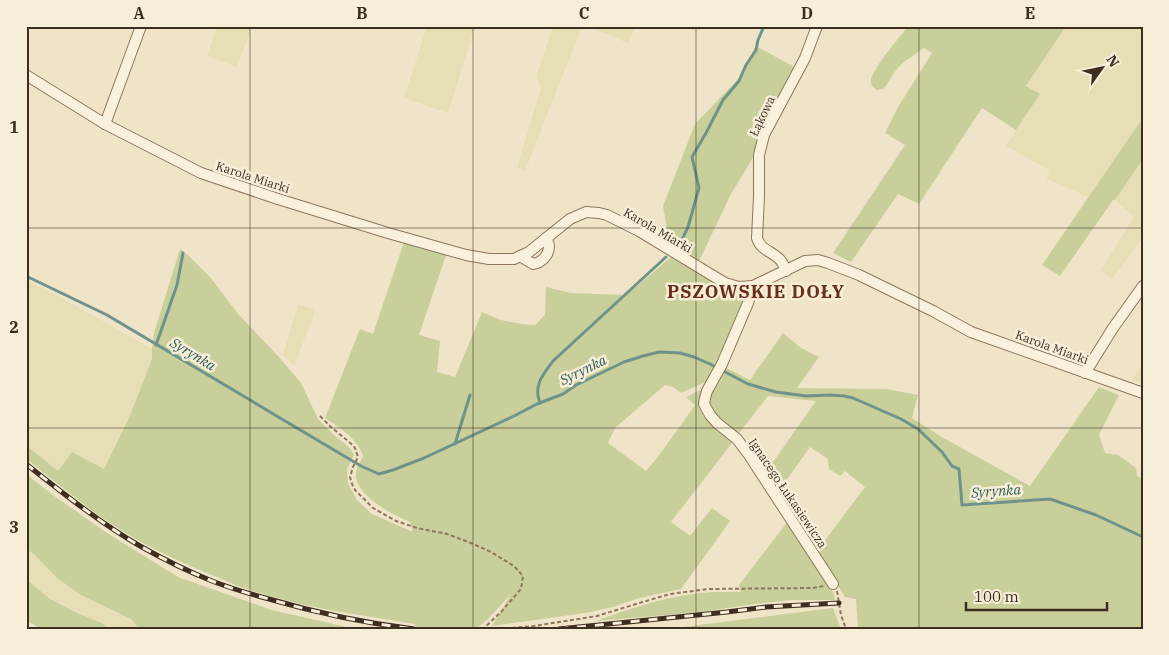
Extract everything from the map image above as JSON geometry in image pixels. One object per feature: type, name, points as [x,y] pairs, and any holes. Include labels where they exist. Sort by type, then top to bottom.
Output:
[{"type":"street","points":[[105,124],[141,26]]},
{"type":"street","name":"Łąkowa","points":[[786,271],[780,258],[761,246],[757,238],[759,155],[764,135],[805,58],[818,26]]},
{"type":"street","name":"Karola Miarki","points":[[26,75],[105,124],[201,173],[388,233],[466,255],[500,260],[514,259],[528,252],[570,219],[582,213],[590,212],[607,215],[639,231],[725,283],[739,287],[752,286],[805,261],[818,260],[859,275],[971,332],[1143,393]]},
{"type":"street","points":[[520,256],[533,264],[541,261],[549,246],[546,238]]},
{"type":"street","name":"Ignacego Łukasiewicza","points":[[752,286],[748,303],[704,404],[706,410],[717,423],[749,454],[833,584]]},
{"type":"street","points":[[1085,373],[1113,328],[1143,286]]},
{"type":"path","points":[[320,416],[354,446],[358,457],[350,478],[356,490],[372,508],[396,521],[417,528],[447,534],[478,546],[514,566],[522,576],[521,589],[483,629]]},
{"type":"path","points":[[499,629],[534,626],[597,616],[670,594],[708,589],[813,588],[833,584],[838,593],[841,615],[846,629]]},
{"type":"shaded area","points":[[217,26],[252,26],[237,67],[207,56]]},
{"type":"shaded area","points":[[427,26],[475,26],[448,113],[404,98]]},
{"type":"shaded area","points":[[553,26],[582,26],[525,171],[517,167],[541,88],[536,77]]},
{"type":"shaded area","points":[[586,26],[636,26],[628,43]]},
{"type":"shaded area","points":[[1066,26],[1143,26],[1143,124],[1140,122],[1089,197],[1047,179],[1049,170],[1006,146],[1040,94],[1026,87]]},
{"type":"shaded area","points":[[1143,159],[1143,237],[1112,279],[1101,270],[1134,217],[1115,200]]},
{"type":"shaded area","points":[[26,280],[55,294],[152,349],[152,359],[129,418],[104,469],[72,452],[58,471],[26,445]]},
{"type":"shaded area","points":[[298,305],[316,309],[294,366],[283,355]]},
{"type":"shaded area","points":[[1143,364],[1143,384],[1132,380]]},
{"type":"shaded area","points":[[26,549],[81,595],[131,619],[139,629],[108,629],[102,623],[50,599],[26,579]]},
{"type":"green space","points":[[908,26],[1066,26],[1026,86],[1040,94],[1016,130],[982,108],[919,204],[898,194],[851,262],[833,253],[905,145],[885,133],[898,107],[932,53],[924,48],[906,60],[895,71],[884,89],[877,90],[873,87],[871,80],[876,68]]},
{"type":"green space","points":[[756,46],[798,69],[772,111],[754,156],[731,194],[699,261],[669,240],[663,206],[695,124],[744,73]]},
{"type":"green space","points":[[1140,122],[1143,124],[1143,159],[1060,276],[1042,265]]},
{"type":"green space","points":[[404,242],[446,255],[419,335],[440,341],[437,372],[455,377],[482,312],[501,320],[535,325],[545,315],[546,287],[570,293],[625,295],[671,257],[740,296],[743,305],[708,381],[681,393],[673,387],[665,385],[615,428],[608,443],[646,471],[695,405],[686,397],[705,388],[699,402],[703,416],[732,443],[671,522],[690,536],[712,508],[730,521],[681,589],[585,613],[492,626],[511,594],[476,629],[416,629],[415,624],[329,610],[265,595],[190,566],[145,544],[111,524],[26,459],[26,445],[58,471],[72,452],[104,469],[129,418],[152,359],[154,333],[180,249],[210,277],[239,315],[301,383],[318,419],[349,447],[354,455],[347,469],[348,483],[357,500],[372,514],[413,532],[410,522],[376,504],[362,490],[357,482],[356,474],[363,456],[357,444],[325,418],[360,329],[373,334]]},
{"type":"green space","points":[[783,333],[801,348],[819,357],[797,388],[886,389],[918,395],[912,418],[940,436],[1030,486],[1099,387],[1119,395],[1099,435],[1105,453],[1118,455],[1136,468],[1137,476],[1143,479],[1143,629],[858,629],[856,599],[845,597],[817,551],[865,487],[845,471],[840,476],[829,469],[828,459],[810,447],[778,492],[766,472],[816,401],[768,396],[736,437],[715,413],[710,402],[712,389],[724,367],[750,380]]},
{"type":"green space","points":[[26,474],[107,533],[178,577],[272,610],[355,629],[139,629],[131,619],[81,595],[57,578],[34,554],[26,549]]},
{"type":"green space","points":[[789,520],[827,581],[835,600],[791,600],[702,612],[596,621],[639,606],[684,595],[741,592],[739,585]]},
{"type":"green space","points":[[26,579],[50,599],[102,623],[108,629],[41,629],[26,620]]},
{"type":"green space","points":[[833,608],[841,629],[667,629]]},
{"type":"waterway","points":[[680,244],[688,227],[699,188],[692,157],[723,100],[739,81],[746,65],[756,50],[764,26]]},
{"type":"waterway","points":[[156,345],[177,285],[183,253]]},
{"type":"waterway","points":[[540,403],[538,385],[553,361],[666,257]]},
{"type":"waterway","name":"Syrynka","points":[[26,276],[107,315],[361,466],[379,474],[424,458],[537,404],[563,394],[576,385],[624,362],[659,352],[680,353],[710,364],[748,384],[776,392],[806,396],[830,395],[853,398],[901,419],[918,429],[942,452],[952,466],[959,469],[962,505],[1050,499],[1096,515],[1143,537]]},
{"type":"waterway","points":[[455,444],[470,395]]},
{"type":"railway","points":[[26,464],[125,537],[166,560],[219,584],[305,609],[359,621],[414,629]]},
{"type":"railway","points":[[559,629],[766,607],[839,603]]},
{"type":"district","name":"PSZOWSKIE DOŁY","points":[[756,291]]}]
